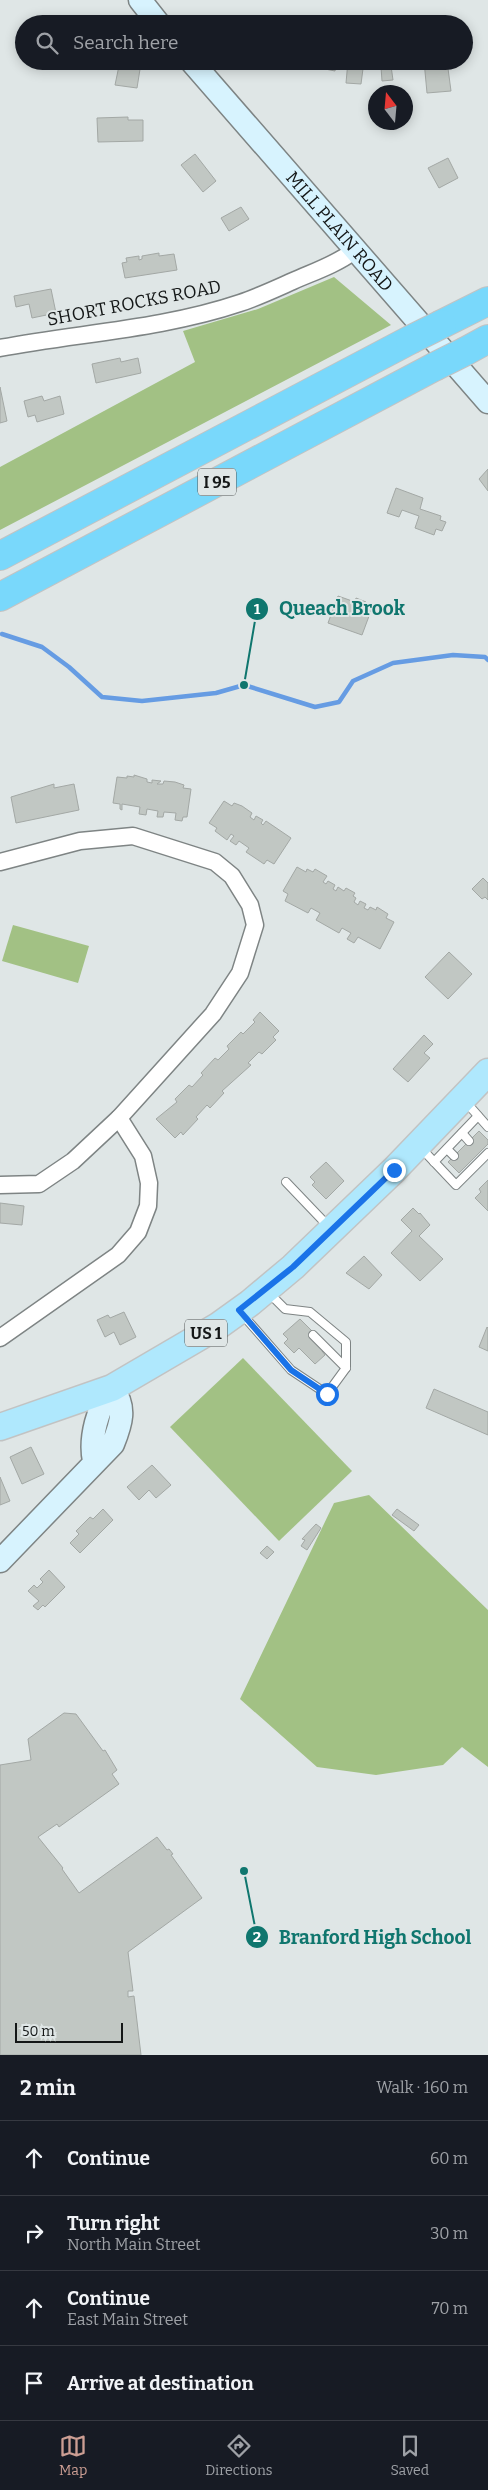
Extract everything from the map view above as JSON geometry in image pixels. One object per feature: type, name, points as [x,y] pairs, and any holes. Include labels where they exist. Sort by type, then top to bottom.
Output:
[{"type":"highway","name":"I 95","points":[[0,556],[410,340],[488,301]]},
{"type":"highway","name":"I 95","points":[[0,597],[477,345]]},
{"type":"main road","name":"US 1","points":[[0,1427],[112,1388],[218,1326],[266,1290],[293,1267],[331,1229],[426,1154],[470,1108],[488,1072]]},
{"type":"street","points":[[140,0],[152,15]]},
{"type":"street","name":"MILL PLAIN ROAD","points":[[199,70],[354,251],[488,402]]},
{"type":"street","name":"SHORT ROCKS ROAD","points":[[0,348],[156,323],[216,310],[281,287],[339,261],[354,251]]},
{"type":"street","points":[[0,862],[80,841],[133,836],[215,862],[232,876],[250,905],[255,924],[240,973],[213,1014],[119,1118],[73,1161],[39,1184],[0,1185]]},
{"type":"street","points":[[0,1338],[118,1255],[138,1232],[148,1206],[149,1183],[147,1168],[137,1145],[119,1118]]},
{"type":"street","points":[[0,1560],[94,1461],[93,1442],[100,1407],[112,1388]]},
{"type":"lane","points":[[426,1154],[447,1149],[462,1133],[470,1108],[488,1127]]},
{"type":"lane","points":[[462,1133],[469,1141]]},
{"type":"lane","points":[[447,1149],[454,1156]]},
{"type":"lane","points":[[426,1154],[456,1185],[467,1169],[484,1154]]},
{"type":"lane","points":[[286,1182],[331,1229]]},
{"type":"lane","points":[[239,1310],[291,1370],[327,1394],[346,1368],[346,1342],[310,1312],[298,1316],[285,1309],[266,1290]]},
{"type":"lane","points":[[313,1335],[346,1368]]},
{"type":"green space","points":[[334,277],[391,325],[0,530],[0,467],[195,362],[183,331],[258,309]]},
{"type":"green space","points":[[13,925],[89,946],[78,983],[2,961]]},
{"type":"green space","points":[[243,1358],[352,1471],[279,1541],[170,1427]]},
{"type":"green space","points":[[369,1495],[488,1610],[488,1767],[462,1747],[443,1765],[376,1775],[317,1767],[240,1699],[334,1503]]},
{"type":"building","points":[[118,70],[140,70],[137,88],[115,85]]},
{"type":"building","points":[[347,70],[363,70],[361,84],[346,83]]},
{"type":"building","points":[[381,70],[392,70],[393,80],[382,81]]},
{"type":"building","points":[[425,70],[448,70],[451,91],[427,93]]},
{"type":"building","points":[[128,117],[128,120],[143,120],[143,141],[98,142],[97,118]]},
{"type":"building","points":[[195,154],[216,181],[203,192],[181,165]]},
{"type":"building","points":[[448,158],[458,178],[439,188],[428,168]]},
{"type":"building","points":[[241,207],[249,219],[229,231],[221,218]]},
{"type":"building","points":[[159,253],[159,256],[174,254],[177,270],[125,278],[122,263],[127,262],[126,258],[139,256],[139,260],[142,259],[142,256]]},
{"type":"building","points":[[51,289],[56,313],[32,318],[29,304],[16,307],[14,296]]},
{"type":"building","points":[[120,358],[121,362],[138,358],[141,373],[96,383],[92,364]]},
{"type":"building","points":[[0,387],[7,421],[0,423]]},
{"type":"building","points":[[42,396],[44,401],[60,396],[64,414],[37,422],[35,415],[28,417],[24,401]]},
{"type":"building","points":[[488,469],[488,491],[479,479]]},
{"type":"building","points":[[396,488],[423,498],[420,509],[441,516],[440,520],[446,522],[442,531],[436,529],[434,535],[415,528],[419,516],[402,510],[399,517],[387,513]]},
{"type":"building","points":[[338,596],[355,602],[356,598],[366,602],[365,606],[372,608],[362,635],[328,623]]},
{"type":"building","points":[[134,775],[147,779],[147,782],[152,783],[152,780],[161,781],[157,784],[163,784],[164,781],[175,782],[184,785],[183,788],[191,789],[187,817],[183,817],[182,821],[175,820],[176,813],[164,812],[163,817],[157,817],[158,811],[147,809],[146,815],[139,814],[140,807],[122,804],[122,810],[120,809],[120,804],[113,803],[117,777],[127,778],[127,776],[134,777]]},
{"type":"building","points":[[54,784],[54,788],[74,784],[79,810],[16,823],[11,797]]},
{"type":"building","points":[[224,801],[232,806],[234,803],[242,806],[252,813],[250,817],[254,820],[256,816],[263,820],[261,823],[263,825],[266,821],[291,838],[274,864],[267,860],[264,864],[246,852],[249,848],[239,841],[236,845],[230,841],[234,836],[231,834],[227,840],[215,831],[217,828],[209,823]]},
{"type":"building","points":[[297,867],[306,872],[307,869],[313,872],[315,869],[327,876],[323,882],[326,884],[328,881],[335,885],[333,889],[336,891],[338,887],[344,891],[346,888],[355,893],[353,896],[356,898],[354,902],[358,905],[360,901],[366,904],[364,908],[368,910],[370,907],[376,910],[377,907],[388,914],[386,918],[394,922],[380,949],[358,937],[354,943],[347,939],[351,933],[342,928],[339,933],[316,920],[320,913],[311,908],[308,913],[285,901],[288,894],[283,891]]},
{"type":"building","points":[[483,878],[488,883],[488,900],[485,897],[482,899],[472,889]]},
{"type":"building","points":[[449,952],[472,974],[448,999],[425,977]]},
{"type":"building","points":[[260,1012],[279,1031],[273,1037],[276,1040],[262,1054],[259,1052],[248,1063],[251,1065],[222,1091],[224,1093],[210,1108],[207,1105],[196,1117],[198,1119],[183,1135],[181,1132],[175,1138],[156,1119],[177,1102],[175,1099],[189,1085],[192,1087],[203,1075],[201,1073],[215,1058],[218,1060],[229,1049],[227,1046],[241,1032],[243,1034],[255,1022],[253,1020]]},
{"type":"building","points":[[424,1035],[433,1044],[424,1053],[430,1058],[408,1082],[393,1069]]},
{"type":"building","points":[[479,1131],[488,1140],[488,1144],[459,1173],[448,1162]]},
{"type":"building","points":[[326,1162],[344,1181],[326,1199],[312,1185],[315,1182],[310,1177]]},
{"type":"building","points":[[488,1180],[488,1211],[475,1198],[481,1192],[479,1189]]},
{"type":"building","points":[[0,1203],[24,1206],[22,1225],[0,1223]]},
{"type":"building","points":[[413,1208],[430,1225],[419,1236],[443,1259],[420,1281],[391,1253],[412,1231],[401,1220]]},
{"type":"building","points":[[364,1256],[382,1275],[369,1289],[346,1273]]},
{"type":"building","points":[[124,1312],[136,1337],[120,1345],[114,1332],[105,1337],[97,1320],[108,1315],[110,1318]]},
{"type":"building","points":[[300,1319],[315,1334],[324,1350],[322,1351],[325,1355],[315,1364],[299,1348],[294,1353],[284,1343],[288,1339],[283,1334]]},
{"type":"building","points":[[488,1328],[488,1351],[479,1347]]},
{"type":"building","points":[[434,1389],[488,1412],[488,1435],[426,1408]]},
{"type":"building","points":[[31,1447],[44,1474],[22,1484],[10,1457]]},
{"type":"building","points":[[152,1465],[171,1485],[156,1498],[149,1490],[139,1500],[127,1487]]},
{"type":"building","points":[[0,1477],[10,1501],[0,1505]]},
{"type":"building","points":[[103,1509],[113,1520],[80,1553],[70,1543],[79,1534],[76,1531],[90,1517],[93,1519]]},
{"type":"building","points":[[397,1509],[419,1525],[414,1531],[392,1515]]},
{"type":"building","points":[[316,1524],[321,1528],[307,1550],[301,1546],[305,1540],[302,1539]]},
{"type":"building","points":[[267,1546],[274,1552],[267,1559],[260,1553]]},
{"type":"building","points":[[49,1570],[65,1587],[45,1607],[43,1605],[38,1610],[33,1606],[39,1601],[28,1591],[34,1585],[37,1588],[43,1582],[40,1579]]},
{"type":"building","points":[[64,1713],[76,1714],[103,1751],[105,1750],[117,1770],[112,1774],[119,1784],[59,1827],[57,1824],[38,1837],[63,1868],[79,1893],[157,1837],[167,1850],[169,1849],[173,1854],[171,1855],[202,1898],[128,1952],[133,1991],[128,1991],[128,1997],[134,1996],[141,2055],[0,2055],[0,1765],[31,1760],[28,1739]]},
{"type":"waterway","points":[[2,634],[42,647],[69,667],[102,697],[142,701],[216,693],[244,685],[315,707],[339,702],[353,681],[393,663],[453,655],[485,657],[488,660]]},
{"type":"place","name":"Queach Brook","points":[[244,685]]},
{"type":"place","name":"Branford High School","points":[[244,1871]]},
{"type":"route","points":[[327,1394],[291,1370],[239,1310],[293,1267],[394,1170]]}]
